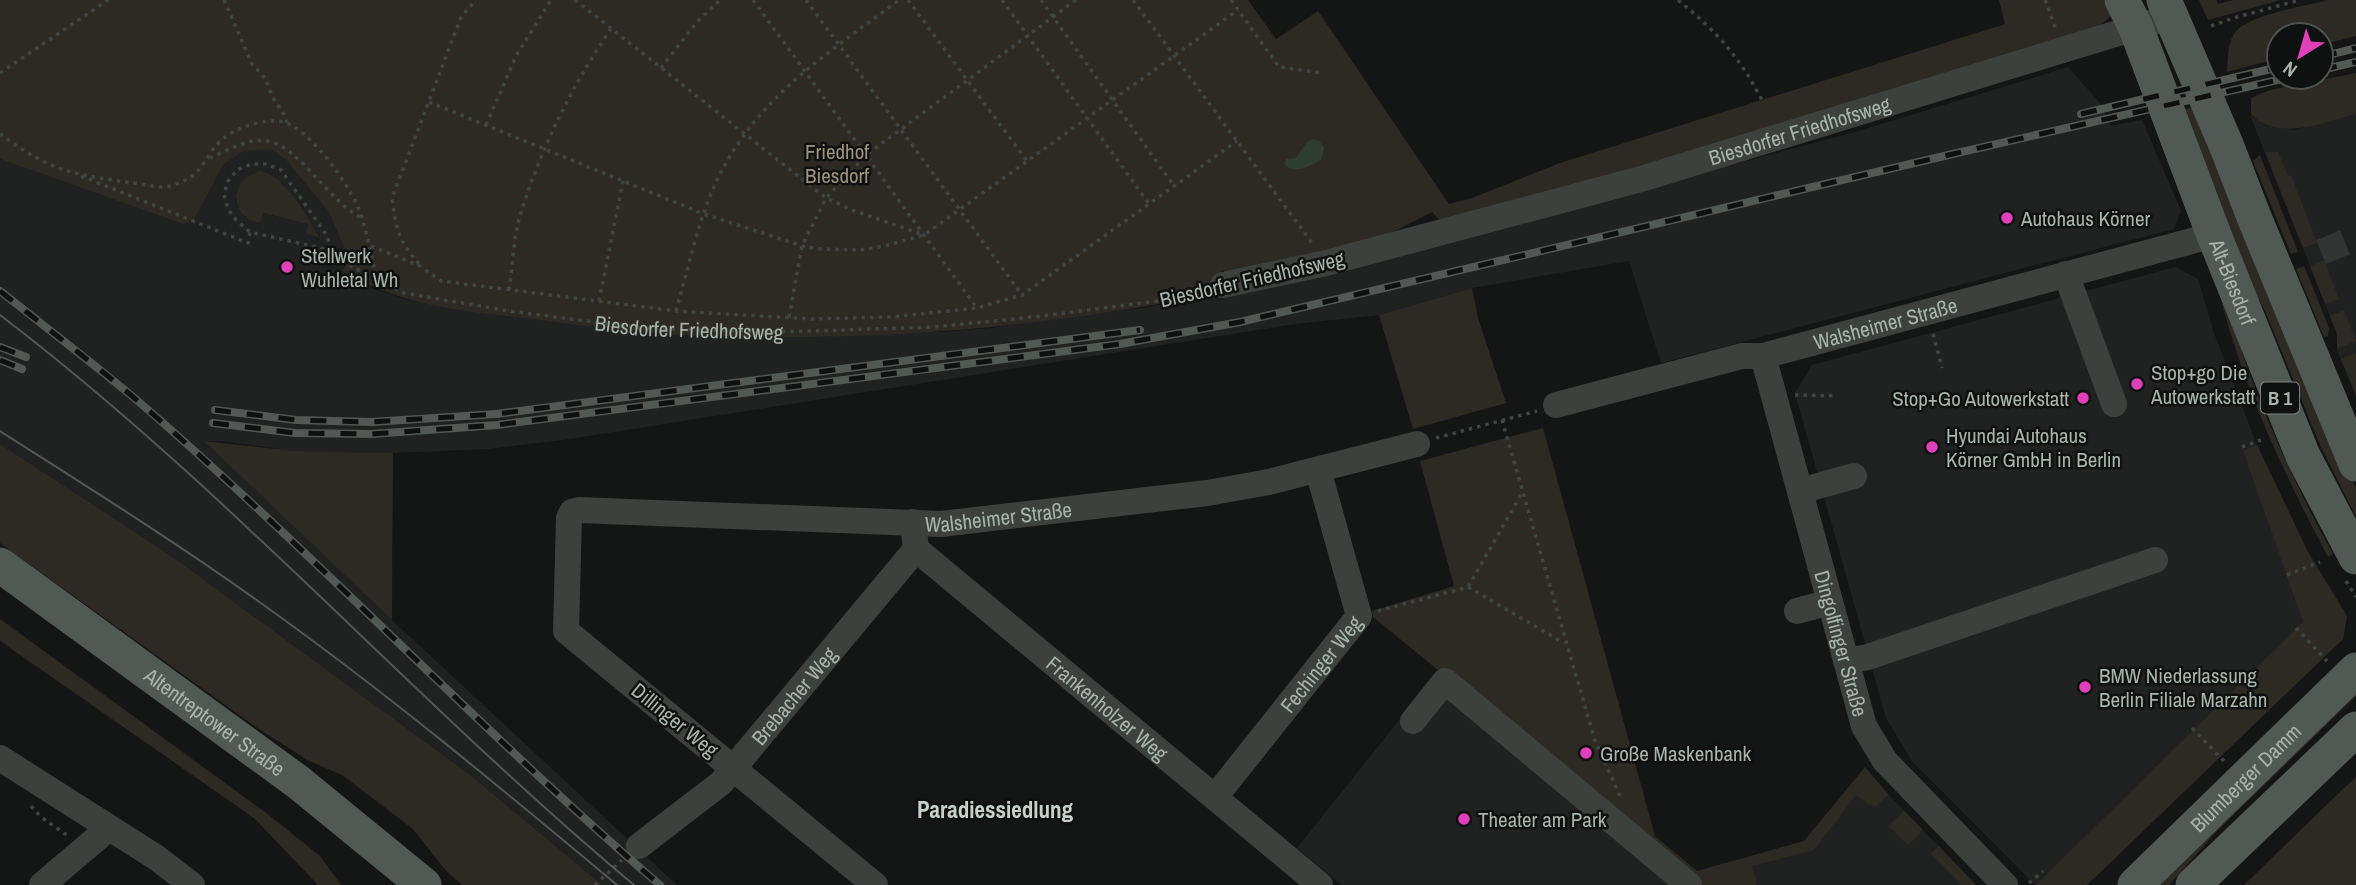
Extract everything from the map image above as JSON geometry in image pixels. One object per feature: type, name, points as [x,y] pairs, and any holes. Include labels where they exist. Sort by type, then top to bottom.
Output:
[{"type":"main road","name":"Alt-Biesdorf","points":[[2168,8],[2356,464]]},
{"type":"main road","name":"Alt-Biesdorf","points":[[2129,14],[2214,235],[2304,456],[2356,557]]},
{"type":"main road","name":"Altentreptower Straße","points":[[0,565],[298,782],[424,885]]},
{"type":"main road","name":"Altentreptower Straße","points":[[0,589],[280,791],[393,885]]},
{"type":"main road","name":"Blumberger Damm","points":[[2136,885],[2342,665]]},
{"type":"main road","name":"Blumberger Damm","points":[[2193,885],[2356,729]]},
{"type":"street","name":"Biesdorfer Friedhofsweg","points":[[1223,285],[1326,263],[1641,180],[2129,14],[2168,8]]},
{"type":"street","name":"Walsheimer Straße","points":[[1556,405],[1742,356],[1763,356],[2214,235]]},
{"type":"street","points":[[2066,274],[2114,404]]},
{"type":"street","name":"Dingolfinger Straße","points":[[1763,356],[1864,726],[1885,761],[2017,884]]},
{"type":"street","name":"Walsheimer Straße","points":[[572,512],[579,510],[941,524],[1208,493],[1269,482],[1417,444]]},
{"type":"street","name":"Fechinger Weg","points":[[1215,797],[1359,616],[1318,470]]},
{"type":"street","points":[[1800,491],[1854,476]]},
{"type":"street","name":"Dillinger Weg","points":[[572,512],[569,518],[566,631],[875,885]]},
{"type":"street","points":[[914,522],[916,549]]},
{"type":"street","name":"Brebacher Weg","points":[[639,846],[721,783],[916,549]]},
{"type":"street","name":"Frankenholzer Weg","points":[[916,549],[1320,885]]},
{"type":"street","points":[[1846,661],[1868,657],[2155,560]]},
{"type":"street","points":[[1797,611],[1830,602]]},
{"type":"street","points":[[1413,721],[1446,681],[1631,834],[1661,876],[1689,885]]},
{"type":"street","points":[[4,769],[109,828],[157,858],[192,885]]},
{"type":"street","points":[[42,885],[109,828]]},
{"type":"path","points":[[0,73],[108,0]]},
{"type":"path","points":[[224,0],[252,64],[265,78],[287,123]]},
{"type":"path","points":[[420,266],[404,247],[396,228],[392,198],[460,17],[476,0]]},
{"type":"path","points":[[486,125],[516,56],[551,0]]},
{"type":"path","points":[[575,0],[826,198],[924,235]]},
{"type":"path","points":[[661,68],[696,22],[720,0]]},
{"type":"path","points":[[752,0],[978,308]]},
{"type":"path","points":[[806,0],[1022,295]]},
{"type":"path","points":[[676,311],[704,214],[720,174],[745,134],[773,98],[804,71],[899,0]]},
{"type":"path","points":[[908,0],[1027,162]]},
{"type":"path","points":[[1002,0],[1149,204]]},
{"type":"path","points":[[1041,0],[1174,186]]},
{"type":"path","points":[[789,317],[802,246],[826,198],[866,155],[1076,0]]},
{"type":"path","points":[[1133,0],[1326,263]]},
{"type":"path","points":[[1231,0],[1279,67],[1323,72]]},
{"type":"path","points":[[1678,0],[1713,29],[1748,74],[1762,100]]},
{"type":"path","points":[[2045,0],[2056,29]]},
{"type":"path","points":[[2211,26],[2300,0]]},
{"type":"path","points":[[429,102],[704,214],[802,246],[860,250],[924,235],[1238,10]]},
{"type":"path","points":[[509,290],[519,218],[545,149],[586,65],[611,29]]},
{"type":"path","points":[[73,173],[166,188],[190,179],[199,172],[227,136],[256,122],[287,123],[306,137],[334,167],[356,202],[371,246],[371,261],[378,281]]},
{"type":"path","points":[[0,134],[35,157],[247,243],[250,232]]},
{"type":"path","points":[[208,159],[250,142],[268,141],[289,151],[338,200],[362,218]]},
{"type":"path","points":[[371,246],[420,266],[441,281],[676,311],[789,317],[890,317],[978,308],[1022,295],[1237,141]]},
{"type":"path","points":[[251,164],[266,164],[281,170],[328,237],[329,250],[250,232],[228,209],[224,194],[228,181],[237,170],[251,164]]},
{"type":"path","points":[[599,301],[624,181]]},
{"type":"path","name":"Biesdorfer Friedhofsweg","points":[[329,250],[347,264],[404,293],[509,311],[640,328],[781,332],[934,327],[1165,300],[1223,285]]},
{"type":"path","points":[[1927,311],[1942,368]]},
{"type":"path","points":[[1793,395],[1834,396]]},
{"type":"path","points":[[1417,444],[1556,405]]},
{"type":"path","points":[[1502,420],[1595,741],[1633,826],[1631,834]]},
{"type":"path","points":[[2242,447],[2261,440]]},
{"type":"path","points":[[1468,587],[1522,493]]},
{"type":"path","points":[[2287,575],[2320,562]]},
{"type":"path","points":[[1359,616],[1468,587],[1566,644]]},
{"type":"path","points":[[2297,628],[2342,665]]},
{"type":"path","points":[[2192,728],[2226,762]]},
{"type":"path","points":[[28,803],[41,817],[86,848]]},
{"type":"path","points":[[595,885],[639,846]]},
{"type":"path","points":[[2017,884],[2043,871]]},
{"type":"shaded area","points":[[2068,67],[2100,103],[2110,126],[2142,120],[2181,211],[2174,229],[1661,363],[1629,261],[1472,288],[1379,315],[1295,324],[563,440],[488,449],[393,453],[296,451],[205,441],[392,620],[677,885],[602,885],[469,774],[170,555],[0,444],[0,159],[183,224],[194,220],[224,164],[244,151],[272,150],[286,160],[328,211],[351,258],[343,271],[374,289],[405,299],[500,315],[664,334],[940,332],[1148,307],[1457,238],[1855,132]],"holes":[[[282,183],[320,236],[306,234],[308,224],[262,213],[245,217],[235,199]]]},
{"type":"shaded area","points":[[2356,114],[2356,396],[2337,350],[2337,334],[2250,115],[2267,126],[2295,130]]},
{"type":"shaded area","points":[[1313,139],[1324,147],[1322,159],[1298,169],[1284,164],[1286,159],[1296,158],[1307,142]]},
{"type":"shaded area","name":"BMW Niederlassung Berlin Filiale Marzahn","points":[[2175,267],[2198,279],[2214,333],[2257,445],[2308,552],[2347,616],[2343,639],[2087,885],[2035,885],[1912,761],[1886,718],[1795,393],[1812,365]]},
{"type":"shaded area","points":[[1439,670],[1684,885],[1342,885],[1297,848]]},
{"type":"shaded area","points":[[1865,767],[1976,885],[1702,885],[1688,874],[1804,841]]},
{"type":"green space","name":"Friedhof Biesdorf","points":[[0,0],[1248,0],[1276,39],[1318,11],[1449,204],[1472,198],[1560,163],[2005,24],[1999,0],[2104,0],[2111,16],[2097,28],[1444,225],[1432,212],[1368,245],[1233,277],[1223,270],[1213,277],[1217,293],[1149,306],[1012,325],[874,335],[735,337],[650,333],[489,314],[438,306],[388,293],[342,271],[351,258],[328,211],[286,160],[272,150],[244,151],[224,164],[194,220],[183,224],[0,159]]},
{"type":"green space","points":[[2199,0],[2216,0],[2218,4],[2233,0],[2281,0],[2208,20]]},
{"type":"green space","points":[[2328,0],[2356,0],[2356,36],[2335,41],[2335,21],[2265,21],[2265,62],[2227,72],[2230,43],[2240,27],[2263,16]]},
{"type":"green space","points":[[2356,73],[2356,114],[2316,125],[2287,129],[2262,123],[2251,114],[2251,98],[2268,91],[2335,91],[2335,77]]},
{"type":"green space","points":[[2195,107],[2335,445],[2356,488],[2356,517],[2320,445],[2265,311],[2230,243],[2180,111]]},
{"type":"green space","points":[[2265,152],[2278,152],[2288,176],[2291,175],[2317,243],[2303,248]]},
{"type":"green space","points":[[2260,155],[2298,252],[2291,254],[2253,161]]},
{"type":"green space","points":[[261,171],[271,175],[288,190],[320,237],[306,234],[308,224],[263,213],[260,223],[241,213],[236,197],[238,189],[243,181]]},
{"type":"green space","points":[[2324,260],[2339,299],[2325,304],[2310,266]]},
{"type":"green space","points":[[2304,266],[2329,328],[2328,336],[2324,337],[2296,269]]},
{"type":"green space","points":[[1472,288],[1478,318],[1506,403],[1413,429],[1379,315]]},
{"type":"green space","points":[[2226,303],[2273,432],[2301,494],[2333,554],[2328,557],[2282,465],[2255,402],[2222,304]]},
{"type":"green space","points":[[2344,310],[2356,341],[2337,349],[2337,334],[2330,316]]},
{"type":"green space","points":[[2356,353],[2356,396],[2341,359]]},
{"type":"green space","points":[[1543,428],[1655,836],[1697,871],[1804,841],[1865,767],[1888,794],[1877,806],[1869,805],[1856,795],[1814,850],[1752,866],[1757,883],[1755,885],[1702,885],[1373,617],[1372,611],[1454,586],[1420,461]]},
{"type":"green space","points":[[204,441],[296,451],[393,453],[392,620]]},
{"type":"green space","points":[[0,444],[170,555],[469,774],[602,885],[463,885],[447,872],[413,829],[342,775],[307,760],[253,725],[0,543]]},
{"type":"green space","points":[[2257,445],[2308,552],[2347,616],[2343,639],[2087,885],[2036,885],[2303,622],[2243,450]]},
{"type":"green space","points":[[0,619],[265,812],[320,856],[341,885],[318,885],[256,820],[0,641]]},
{"type":"green space","points":[[2356,685],[2356,696],[2218,830],[2169,885],[2154,885]]},
{"type":"green space","points":[[2356,777],[2356,885],[2244,885],[2343,789]]},
{"type":"green space","points":[[1904,811],[1923,830],[1908,845],[1889,826]]},
{"type":"green space","points":[[1939,846],[1976,885],[1962,885],[1931,854]]},
{"type":"tunnel","points":[[2321,252],[2356,238]]},
{"type":"tram line","points":[[0,315],[83,381],[164,451],[475,743],[634,885]]},
{"type":"tram line","points":[[0,431],[200,561],[310,639],[444,742],[617,885]]},
{"type":"railway","points":[[2335,53],[2356,48]]},
{"type":"railway","points":[[2335,67],[2356,62]]},
{"type":"railway","points":[[2081,114],[2265,70]]},
{"type":"railway","points":[[213,423],[295,433],[372,434],[497,425],[1120,344],[1240,322],[2265,83]]},
{"type":"railway","points":[[0,291],[116,383],[199,455],[526,765],[660,885]]},
{"type":"railway","points":[[215,410],[296,420],[372,422],[496,414],[1140,330]]},
{"type":"railway","points":[[0,347],[26,357]]},
{"type":"railway","points":[[0,360],[22,369]]},
{"type":"place","name":"Autohaus Körner","points":[[2007,218]]},
{"type":"place","name":"Stellwerk Wuhletal Wh","points":[[287,267]]},
{"type":"place","name":"Stop+go Die Autowerkstatt","points":[[2137,384]]},
{"type":"place","name":"Stop+Go Autowerkstatt","points":[[2083,398]]},
{"type":"place","name":"Hyundai Autohaus Körner GmbH in Berlin","points":[[1932,447]]},
{"type":"place","name":"BMW Niederlassung Berlin Filiale Marzahn","points":[[2085,687]]},
{"type":"place","name":"Große Maskenbank","points":[[1586,753]]},
{"type":"place","name":"Theater am Park","points":[[1464,819]]},
{"type":"district","name":"Paradiessiedlung","points":[[995,809]]}]
